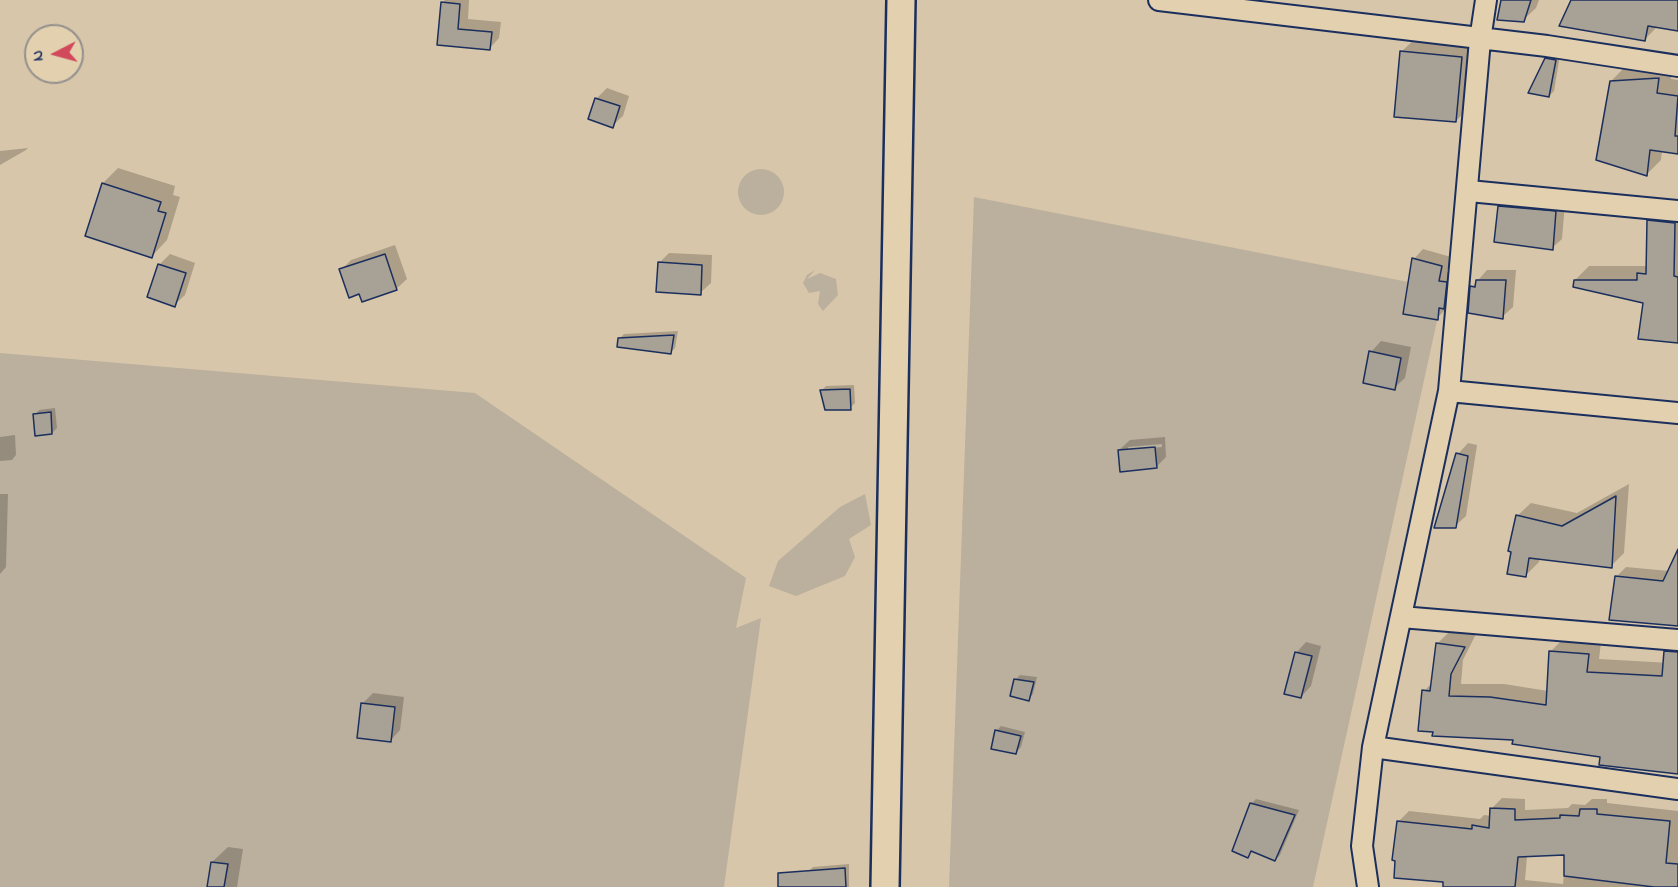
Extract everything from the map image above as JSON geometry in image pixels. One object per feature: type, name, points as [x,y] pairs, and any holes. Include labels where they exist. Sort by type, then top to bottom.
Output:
[{"type":"street","points":[[885,887],[901,0]]},
{"type":"street","points":[[1159,0],[1480,40],[1547,46],[1678,66]]},
{"type":"street","points":[[1364,886],[1362,846],[1373,747],[1449,391],[1480,40],[1486,0]]},
{"type":"street","points":[[1468,191],[1678,211]]},
{"type":"street","points":[[1449,391],[1678,413]]},
{"type":"street","points":[[1401,618],[1678,640]]},
{"type":"street","points":[[1373,747],[1678,789]]},
{"type":"shaded area","points":[[761,169],[777,176],[784,192],[777,208],[761,215],[745,208],[738,192],[745,176]]},
{"type":"shaded area","points":[[974,197],[1444,289],[1313,887],[949,887]]},
{"type":"shaded area","points":[[815,270],[807,279],[820,273],[836,279],[838,295],[823,311],[818,304],[820,291],[809,293],[803,283],[807,275]]},
{"type":"shaded area","points":[[0,353],[475,393],[746,578],[736,628],[761,618],[724,887],[0,887]]},
{"type":"shaded area","points":[[865,494],[871,525],[849,539],[855,557],[845,576],[796,596],[769,586],[778,561],[840,507]]},
{"type":"building","points":[[1501,0],[1531,0],[1524,22],[1497,20]]},
{"type":"building","points":[[1571,0],[1678,0],[1678,31],[1648,26],[1645,41],[1559,26]]},
{"type":"building","points":[[441,2],[460,4],[458,29],[492,32],[490,50],[437,45]]},
{"type":"building","points":[[1400,51],[1462,57],[1456,122],[1394,117]]},
{"type":"building","points":[[1545,58],[1556,60],[1549,97],[1528,93]]},
{"type":"building","points":[[1659,78],[1657,93],[1678,96],[1675,136],[1678,136],[1678,154],[1650,150],[1647,176],[1596,160],[1610,81]]},
{"type":"building","points":[[595,98],[620,106],[613,128],[588,119]]},
{"type":"building","points":[[102,183],[161,202],[158,211],[166,213],[152,258],[85,236]]},
{"type":"building","points":[[1498,206],[1556,211],[1553,250],[1494,242]]},
{"type":"building","points":[[1647,220],[1675,223],[1674,276],[1678,277],[1678,343],[1638,339],[1643,303],[1573,287],[1574,280],[1637,280],[1637,273],[1646,274]]},
{"type":"building","points":[[385,254],[397,290],[362,302],[359,294],[349,298],[339,269]]},
{"type":"building","points":[[1412,258],[1442,266],[1439,281],[1447,282],[1444,309],[1439,308],[1438,320],[1403,314]]},
{"type":"building","points":[[658,262],[702,265],[701,295],[656,292]]},
{"type":"building","points":[[158,264],[186,273],[175,307],[147,297]]},
{"type":"building","points":[[1476,280],[1506,280],[1503,319],[1468,313],[1470,286],[1475,287]]},
{"type":"building","points":[[674,335],[671,354],[617,347],[618,338]]},
{"type":"building","points":[[1369,351],[1401,358],[1395,390],[1363,383]]},
{"type":"building","points":[[850,389],[851,410],[825,410],[820,390]]},
{"type":"building","points":[[51,412],[52,434],[35,436],[33,414]]},
{"type":"building","points":[[1155,447],[1157,468],[1120,472],[1118,450]]},
{"type":"building","points":[[1456,453],[1468,456],[1456,528],[1434,528]]},
{"type":"building","points":[[1616,496],[1612,568],[1529,558],[1526,577],[1507,574],[1511,552],[1508,551],[1516,515],[1562,526]]},
{"type":"building","points":[[1678,549],[1678,626],[1609,620],[1615,576],[1663,581]]},
{"type":"building","points":[[1436,643],[1465,647],[1451,674],[1449,696],[1490,697],[1546,705],[1549,651],[1589,654],[1587,672],[1662,676],[1664,651],[1678,652],[1678,774],[1599,765],[1600,757],[1512,744],[1513,740],[1432,736],[1433,732],[1418,731],[1422,690],[1430,691]]},
{"type":"building","points":[[1295,652],[1312,656],[1301,698],[1284,694]]},
{"type":"building","points":[[1014,679],[1034,682],[1029,701],[1010,696]]},
{"type":"building","points":[[361,703],[395,707],[391,742],[357,738]]},
{"type":"building","points":[[995,730],[1021,736],[1016,754],[991,749]]},
{"type":"building","points":[[1250,803],[1295,815],[1275,861],[1251,851],[1248,858],[1232,851]]},
{"type":"building","points":[[1490,808],[1515,809],[1515,820],[1560,818],[1560,815],[1579,816],[1580,809],[1597,809],[1597,814],[1670,821],[1666,863],[1678,864],[1678,887],[1654,887],[1564,876],[1564,855],[1518,857],[1515,887],[1443,887],[1443,882],[1394,878],[1395,861],[1392,860],[1397,821],[1472,829],[1472,825],[1489,828]]},
{"type":"building","points":[[211,862],[228,864],[224,887],[207,887]]},
{"type":"building","points":[[845,868],[846,887],[778,887],[778,873]]}]
